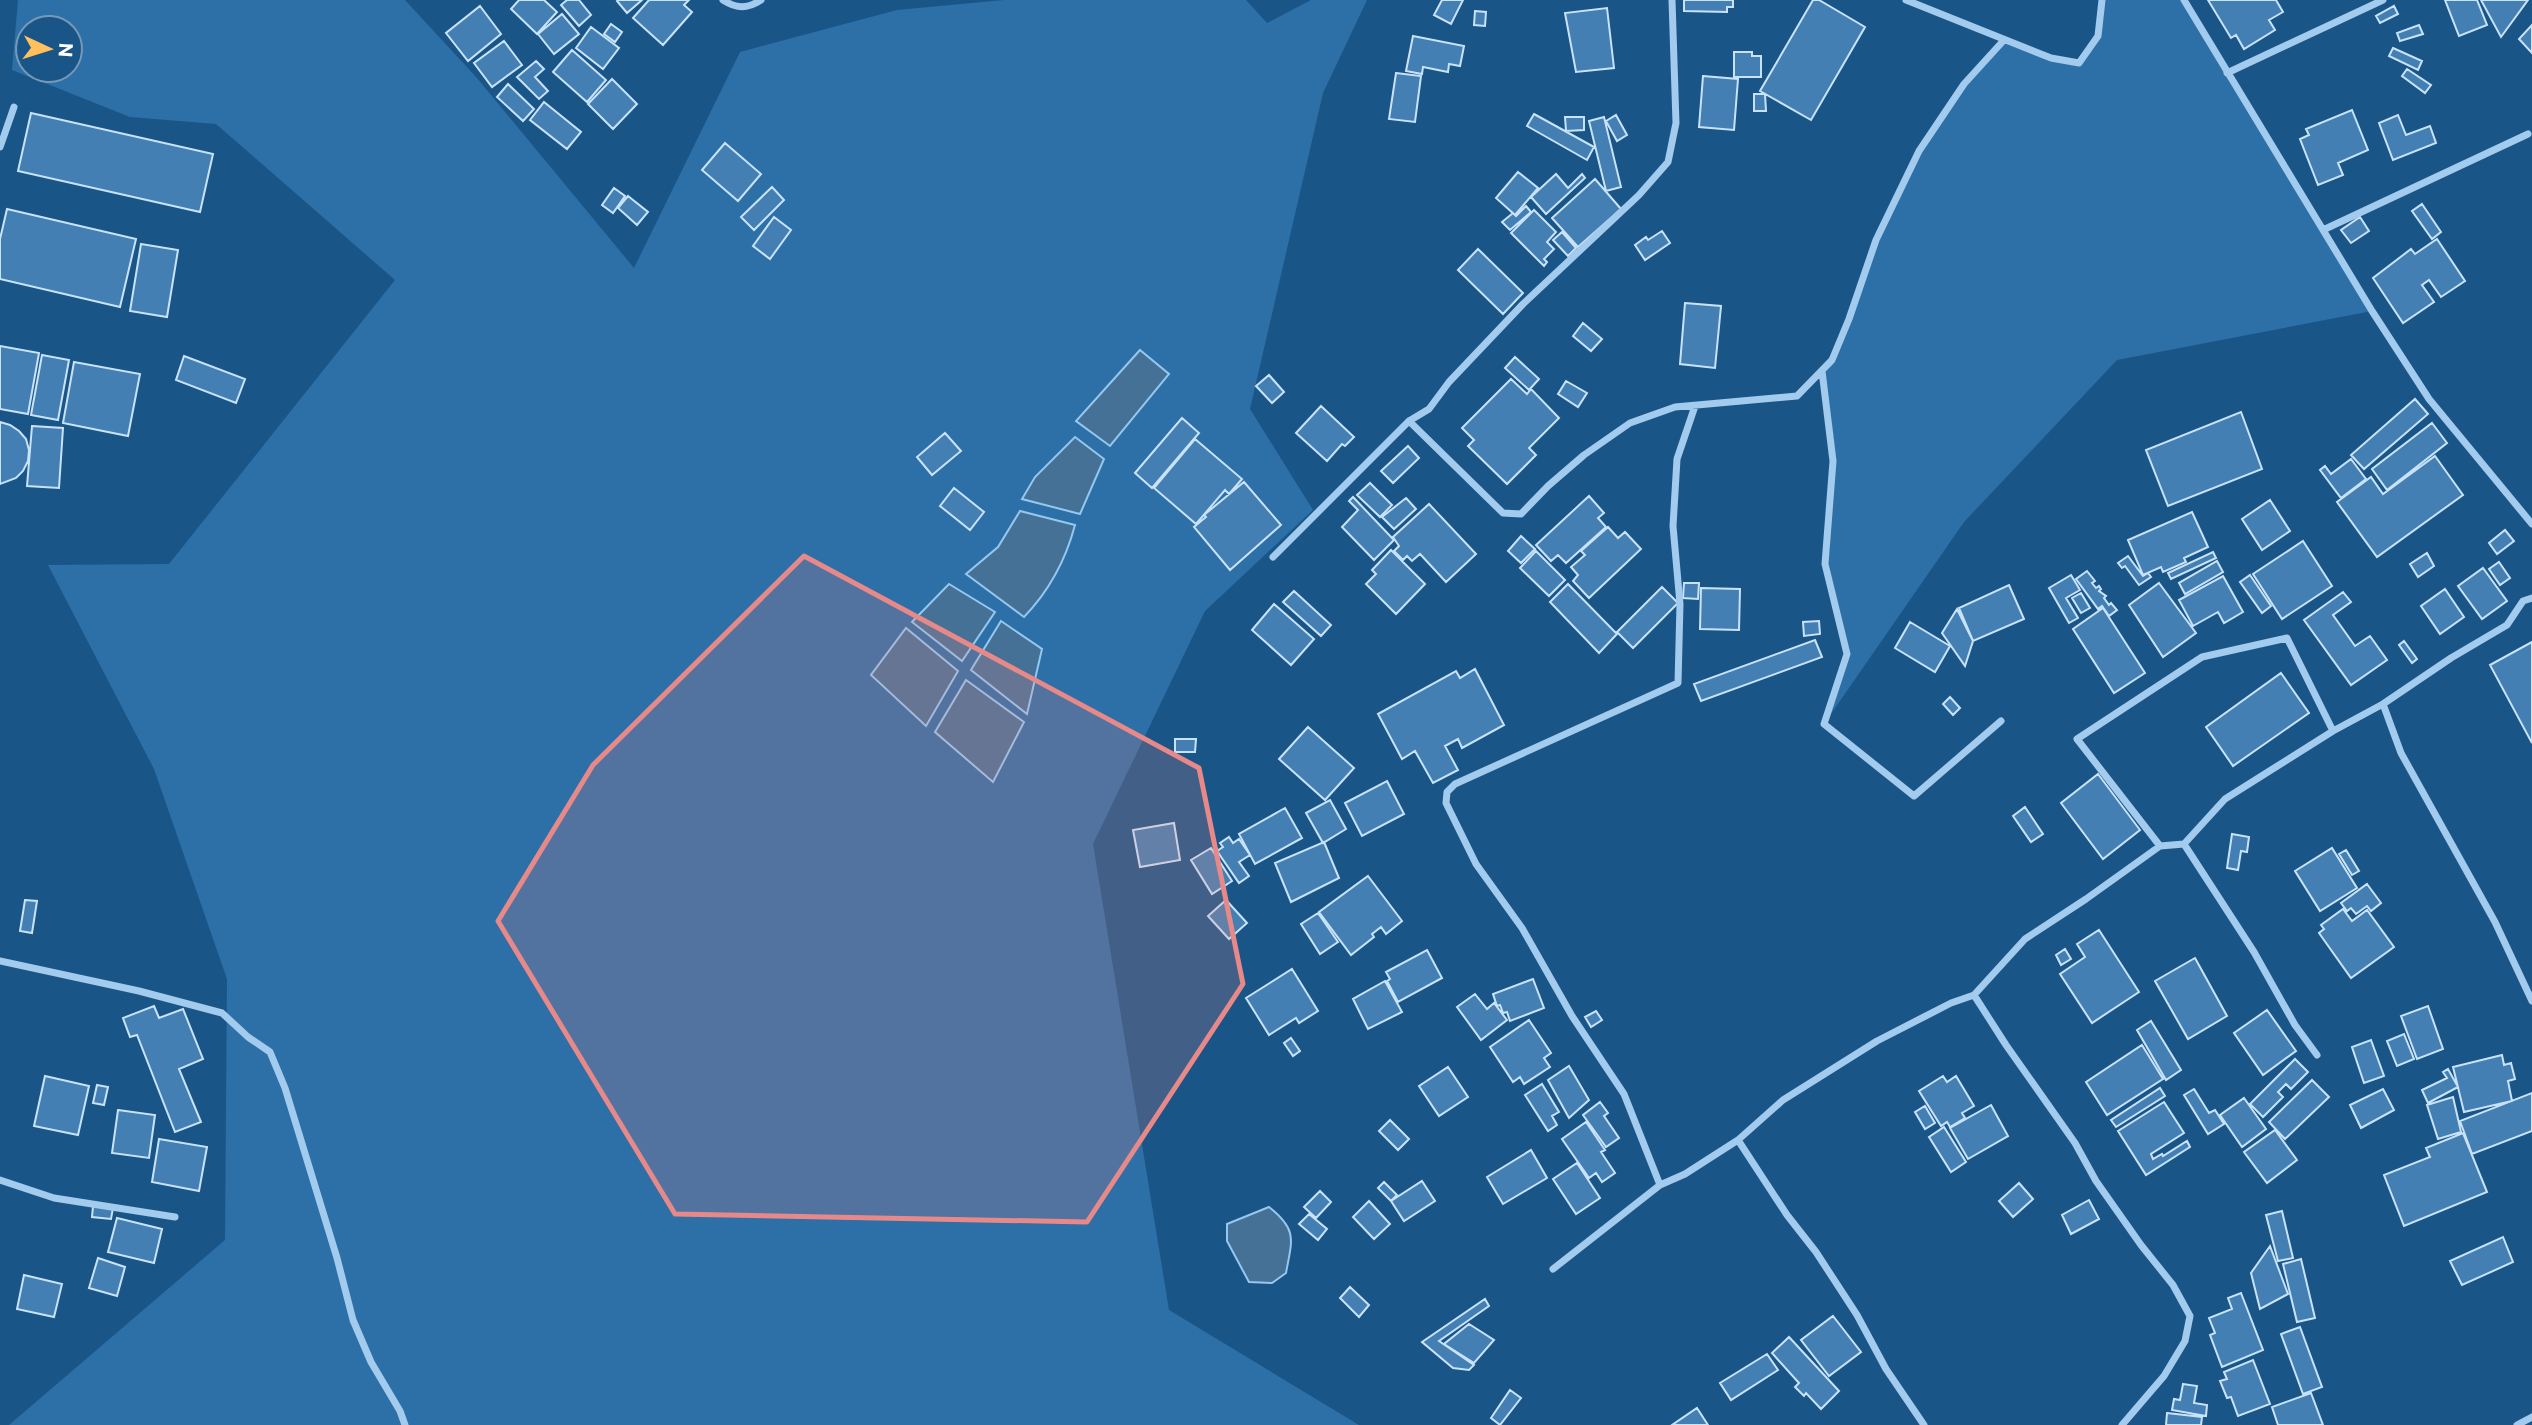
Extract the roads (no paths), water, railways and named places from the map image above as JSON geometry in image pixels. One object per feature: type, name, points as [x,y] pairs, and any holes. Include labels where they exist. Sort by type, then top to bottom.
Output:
[{"type":"street","points":[[723,0],[735,7],[751,6],[761,0]]},
{"type":"street","points":[[1273,557],[1409,421],[1429,409],[1449,382],[1523,304],[1639,195],[1668,162],[1676,123],[1672,0]]},
{"type":"street","points":[[1906,0],[2051,58],[2079,63],[2098,36],[2102,0]]},
{"type":"street","points":[[2184,0],[2372,311],[2429,399],[2532,524]]},
{"type":"street","points":[[2227,73],[2383,0]]},
{"type":"street","points":[[1409,421],[1503,513],[1513,515],[1521,513],[1584,455],[1630,423],[1675,407],[1797,396],[1832,360],[1876,240],[1919,151],[1964,84],[2004,40]]},
{"type":"street","points":[[0,147],[14,107]]},
{"type":"street","points":[[2323,230],[2528,134]]},
{"type":"street","points":[[1822,372],[1833,461],[1825,564],[1847,654],[1824,724],[1914,796],[2001,721]]},
{"type":"street","points":[[1660,1185],[1624,1094],[1572,1016],[1522,928],[1476,864],[1446,803],[1447,792],[1455,783],[1678,682],[1681,604],[1673,526],[1676,472],[1677,459],[1695,406]]},
{"type":"street","points":[[1553,1269],[1660,1185],[1685,1174],[1738,1140],[1783,1100],[1877,1041],[1951,1003],[1975,995],[2025,939],[2160,846],[2184,844],[2225,799],[2333,731],[2383,704],[2451,658],[2507,625],[2523,601],[2532,598]]},
{"type":"street","points":[[2160,846],[2077,738],[2202,657],[2287,638],[2333,731]]},
{"type":"street","points":[[2383,704],[2402,753],[2495,922],[2532,1001]]},
{"type":"street","points":[[2184,844],[2254,952],[2295,1025],[2317,1055]]},
{"type":"street","points":[[0,961],[139,991],[222,1013],[248,1037],[270,1052],[285,1088],[353,1320],[371,1362],[400,1411],[405,1425]]},
{"type":"street","points":[[1975,995],[2014,1057],[2075,1143],[2096,1181],[2173,1285],[2190,1316],[2185,1341],[2164,1376],[2122,1425]]},
{"type":"street","points":[[1738,1140],[1787,1215],[1816,1252],[1857,1315],[1886,1369],[1924,1425]]},
{"type":"street","points":[[0,1180],[54,1198],[175,1217]]},
{"type":"street","points":[[2517,1425],[2532,1417]]}]
